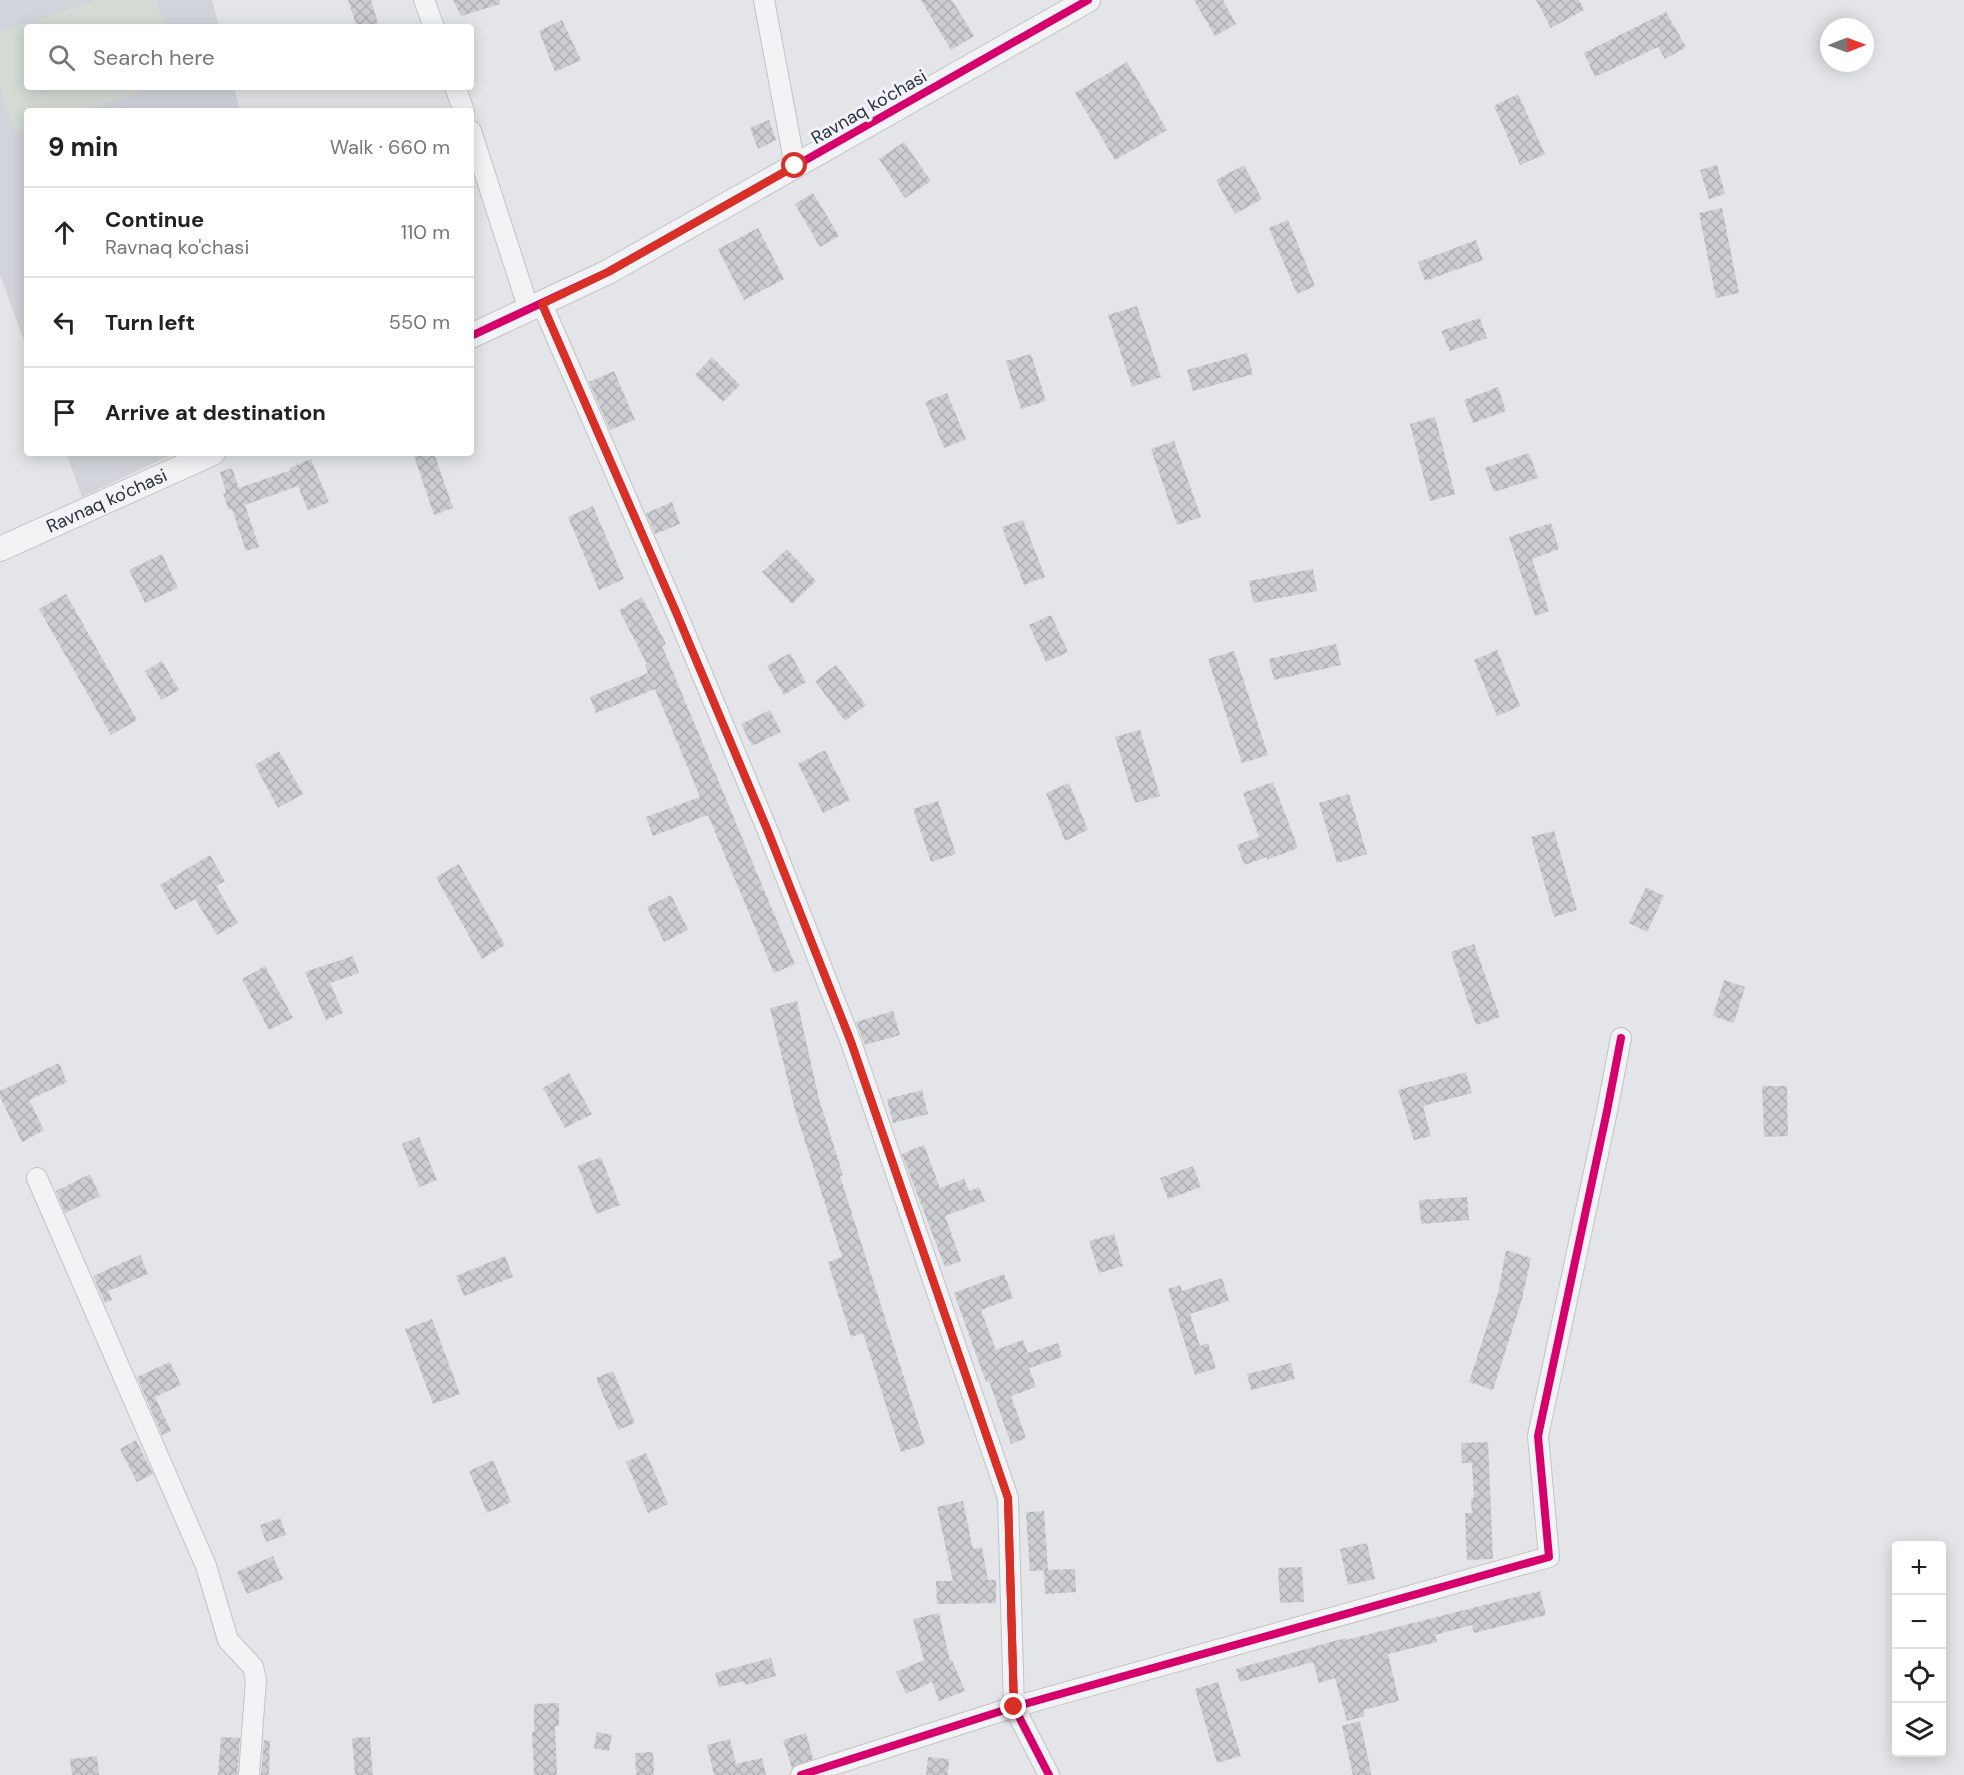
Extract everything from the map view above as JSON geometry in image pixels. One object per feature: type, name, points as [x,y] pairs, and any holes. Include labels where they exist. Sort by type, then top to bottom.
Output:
[{"type":"street","points":[[424,0],[433,24]]},
{"type":"street","name":"Ravnaq ko'chasi","points":[[474,335],[608,272],[1088,0]]},
{"type":"street","points":[[768,3],[795,166]]},
{"type":"street","points":[[456,90],[463,108]]},
{"type":"street","points":[[474,139],[535,307],[676,612],[762,818],[851,1042],[1008,1498],[1014,1707],[1049,1775]]},
{"type":"street","name":"Ravnaq ko'chasi","points":[[0,549],[206,456]]},
{"type":"street","points":[[801,1775],[1014,1707],[1549,1557],[1538,1436],[1607,1111],[1620,1038]]},
{"type":"street","points":[[36,1178],[206,1566],[228,1640],[253,1666],[256,1680],[249,1775]]},
{"type":"shaded area","points":[[0,0],[212,0],[218,24],[24,24],[24,90],[235,90],[239,108],[24,108],[24,340],[0,275]]},
{"type":"shaded area","points":[[98,0],[156,0],[164,24],[24,24]]},
{"type":"shaded area","points":[[24,24],[24,90],[146,90],[91,108],[24,108],[24,130],[15,133],[0,87],[0,32]]},
{"type":"shaded area","points":[[67,456],[169,456],[82,497]]},
{"type":"building","points":[[348,0],[371,0],[378,24],[356,24]]},
{"type":"building","points":[[453,0],[500,0],[500,4],[461,16]]},
{"type":"building","points":[[921,0],[952,0],[974,36],[951,50]]},
{"type":"building","points":[[1194,0],[1223,0],[1236,24],[1215,36]]},
{"type":"building","points":[[1536,0],[1579,0],[1584,10],[1551,28]]},
{"type":"building","points":[[1666,12],[1686,47],[1665,59],[1658,47],[1595,77],[1584,53]]},
{"type":"building","points":[[562,20],[581,60],[555,72],[539,31]]},
{"type":"building","points":[[1127,62],[1167,130],[1115,160],[1075,93]]},
{"type":"building","points":[[1518,94],[1545,154],[1520,165],[1494,106]]},
{"type":"building","points":[[769,120],[776,140],[758,149],[750,128]]},
{"type":"building","points":[[904,142],[931,181],[905,198],[879,159]]},
{"type":"building","points":[[1244,165],[1262,199],[1235,214],[1216,180]]},
{"type":"building","points":[[1717,165],[1725,194],[1709,199],[1700,170]]},
{"type":"building","points":[[813,193],[839,236],[820,247],[795,204]]},
{"type":"building","points":[[1722,208],[1739,293],[1716,298],[1699,213]]},
{"type":"building","points":[[1288,220],[1315,286],[1297,294],[1269,228]]},
{"type":"building","points":[[758,228],[784,279],[744,300],[718,249]]},
{"type":"building","points":[[1476,240],[1483,260],[1425,281],[1418,262]]},
{"type":"building","points":[[1137,306],[1161,377],[1132,387],[1108,315]]},
{"type":"building","points":[[1480,318],[1487,338],[1450,351],[1441,331]]},
{"type":"building","points":[[1247,353],[1253,374],[1193,391],[1187,370]]},
{"type":"building","points":[[1031,354],[1046,401],[1021,409],[1006,361]]},
{"type":"building","points":[[712,357],[740,385],[723,402],[695,375]]},
{"type":"building","points":[[614,371],[635,420],[610,430],[589,382]]},
{"type":"building","points":[[1498,387],[1506,411],[1473,423],[1464,400]]},
{"type":"building","points":[[947,393],[966,439],[944,448],[925,402]]},
{"type":"building","points":[[1435,417],[1455,494],[1430,501],[1410,424]]},
{"type":"building","points":[[1174,441],[1201,517],[1177,525],[1151,449]]},
{"type":"building","points":[[1529,453],[1538,478],[1494,492],[1485,468]]},
{"type":"building","points":[[414,456],[435,456],[453,508],[434,515]]},
{"type":"building","points":[[311,459],[329,502],[308,511],[298,486],[245,505],[259,547],[246,551],[232,509],[229,510],[223,494],[226,492],[220,472],[232,468],[239,488],[291,470],[290,468]]},
{"type":"building","points":[[672,502],[680,524],[655,534],[646,513]]},
{"type":"building","points":[[593,506],[624,579],[599,590],[568,517]]},
{"type":"building","points":[[1023,520],[1045,577],[1024,585],[1002,527]]},
{"type":"building","points":[[1551,523],[1559,549],[1532,559],[1549,611],[1535,616],[1509,537]]},
{"type":"building","points":[[787,549],[816,581],[792,604],[762,572]]},
{"type":"building","points":[[162,554],[178,588],[145,603],[129,570]]},
{"type":"building","points":[[1313,569],[1317,591],[1253,603],[1249,581]]},
{"type":"building","points":[[66,594],[137,720],[111,735],[39,609]]},
{"type":"building","points":[[642,597],[666,644],[662,646],[795,964],[774,973],[708,815],[653,836],[646,817],[700,797],[655,689],[596,713],[590,697],[648,673],[645,665],[647,664],[619,610]]},
{"type":"building","points":[[1051,615],[1068,652],[1046,662],[1029,625]]},
{"type":"building","points":[[1336,644],[1341,665],[1274,680],[1269,659]]},
{"type":"building","points":[[1497,650],[1520,706],[1497,716],[1474,660]]},
{"type":"building","points":[[1234,651],[1268,755],[1242,763],[1208,659]]},
{"type":"building","points":[[790,653],[806,682],[784,695],[767,666]]},
{"type":"building","points":[[162,661],[179,690],[161,700],[145,671]]},
{"type":"building","points":[[836,665],[866,705],[845,721],[815,681]]},
{"type":"building","points":[[770,710],[781,732],[752,746],[741,724]]},
{"type":"building","points":[[1140,730],[1160,796],[1135,803],[1115,737]]},
{"type":"building","points":[[825,750],[850,800],[823,813],[798,764]]},
{"type":"building","points":[[279,751],[303,794],[278,808],[255,765]]},
{"type":"building","points":[[1273,782],[1298,848],[1267,860],[1267,857],[1244,865],[1237,845],[1259,837],[1243,793]]},
{"type":"building","points":[[1069,783],[1088,830],[1065,841],[1046,793]]},
{"type":"building","points":[[1349,794],[1367,854],[1337,863],[1319,803]]},
{"type":"building","points":[[938,801],[956,854],[931,862],[913,809]]},
{"type":"building","points":[[1554,831],[1577,910],[1554,917],[1531,837]]},
{"type":"building","points":[[210,855],[225,881],[216,886],[238,923],[217,935],[195,899],[175,910],[160,885]]},
{"type":"building","points":[[459,864],[505,945],[482,959],[436,877]]},
{"type":"building","points":[[1646,887],[1664,896],[1647,932],[1629,923]]},
{"type":"building","points":[[671,895],[688,930],[664,942],[647,907]]},
{"type":"building","points":[[1474,944],[1500,1017],[1476,1025],[1451,952]]},
{"type":"building","points":[[353,956],[359,973],[330,983],[343,1013],[326,1020],[305,972]]},
{"type":"building","points":[[265,966],[293,1018],[269,1030],[242,979]]},
{"type":"building","points":[[1724,980],[1745,987],[1734,1023],[1713,1016]]},
{"type":"building","points":[[797,1001],[819,1099],[843,1175],[840,1176],[925,1444],[901,1452],[863,1333],[851,1337],[828,1262],[842,1257],[795,1110],[770,1008]]},
{"type":"building","points":[[893,1011],[900,1035],[865,1045],[856,1022]]},
{"type":"building","points":[[59,1063],[67,1082],[29,1100],[44,1130],[22,1142],[0,1097],[0,1091]]},
{"type":"building","points":[[1466,1072],[1472,1093],[1423,1106],[1431,1136],[1414,1140],[1398,1090]]},
{"type":"building","points":[[569,1073],[592,1114],[565,1128],[543,1088]]},
{"type":"building","points":[[1762,1086],[1787,1086],[1788,1136],[1764,1137]]},
{"type":"building","points":[[922,1090],[928,1114],[893,1123],[887,1099]]},
{"type":"building","points":[[419,1137],[437,1180],[419,1187],[402,1144]]},
{"type":"building","points":[[924,1145],[940,1188],[964,1179],[969,1191],[979,1187],[985,1201],[945,1216],[961,1261],[945,1267],[902,1154]]},
{"type":"building","points":[[601,1157],[620,1205],[596,1214],[578,1166]]},
{"type":"building","points":[[1193,1166],[1201,1187],[1168,1199],[1160,1178]]},
{"type":"building","points":[[90,1174],[100,1196],[65,1213],[56,1191]]},
{"type":"building","points":[[1467,1197],[1469,1220],[1421,1224],[1419,1200]]},
{"type":"building","points":[[1114,1234],[1123,1266],[1099,1273],[1089,1241]]},
{"type":"building","points":[[1506,1250],[1531,1258],[1522,1299],[1493,1390],[1469,1382],[1498,1293]]},
{"type":"building","points":[[140,1255],[148,1274],[108,1291],[112,1300],[105,1303],[93,1276]]},
{"type":"building","points":[[505,1256],[513,1277],[464,1296],[456,1276]]},
{"type":"building","points":[[1004,1274],[1013,1298],[981,1310],[996,1350],[1023,1340],[1028,1353],[1058,1343],[1062,1357],[1029,1368],[1036,1387],[1011,1396],[1026,1438],[1011,1444],[954,1293]]},
{"type":"building","points":[[1222,1278],[1229,1301],[1190,1314],[1200,1346],[1208,1343],[1216,1368],[1195,1375],[1168,1289],[1180,1285],[1182,1291]]},
{"type":"building","points":[[432,1319],[460,1394],[433,1404],[405,1329]]},
{"type":"building","points":[[170,1362],[181,1385],[155,1397],[171,1431],[162,1435],[137,1377]]},
{"type":"building","points":[[1291,1363],[1295,1379],[1251,1390],[1247,1374]]},
{"type":"building","points":[[613,1371],[635,1423],[618,1430],[596,1378]]},
{"type":"building","points":[[136,1440],[153,1474],[137,1482],[120,1449]]},
{"type":"building","points":[[1488,1442],[1493,1559],[1467,1560],[1465,1513],[1472,1513],[1471,1498],[1474,1498],[1472,1463],[1462,1463],[1461,1443]]},
{"type":"building","points":[[646,1453],[668,1504],[648,1513],[626,1462]]},
{"type":"building","points":[[493,1460],[511,1502],[487,1513],[469,1471]]},
{"type":"building","points":[[963,1501],[973,1549],[982,1547],[988,1580],[996,1580],[996,1603],[937,1604],[936,1581],[953,1581],[937,1507]]},
{"type":"building","points":[[1044,1511],[1048,1570],[1030,1571],[1026,1512]]},
{"type":"building","points":[[280,1518],[286,1535],[266,1542],[260,1525]]},
{"type":"building","points":[[1367,1543],[1375,1579],[1348,1585],[1340,1549]]},
{"type":"building","points":[[273,1556],[283,1579],[247,1594],[237,1572]]},
{"type":"building","points":[[1302,1567],[1304,1602],[1280,1603],[1278,1568]]},
{"type":"building","points":[[1075,1569],[1076,1592],[1045,1594],[1044,1570]]},
{"type":"building","points":[[1540,1591],[1546,1615],[1474,1633],[1472,1625],[1435,1635],[1437,1642],[1388,1654],[1399,1701],[1363,1710],[1365,1716],[1347,1721],[1335,1678],[1319,1683],[1313,1662],[1240,1682],[1236,1669],[1345,1638],[1346,1640]]},
{"type":"building","points":[[939,1613],[950,1661],[952,1660],[965,1691],[939,1701],[932,1682],[906,1694],[896,1672],[924,1660],[913,1619]]},
{"type":"building","points":[[771,1658],[776,1676],[745,1685],[744,1681],[719,1687],[715,1673]]},
{"type":"building","points":[[1218,1682],[1241,1756],[1217,1763],[1195,1689]]},
{"type":"building","points":[[559,1703],[559,1726],[555,1726],[557,1775],[534,1775],[532,1732],[534,1732],[534,1704]]},
{"type":"building","points":[[1360,1721],[1371,1775],[1353,1775],[1342,1726]]},
{"type":"building","points":[[597,1732],[612,1735],[609,1751],[594,1748]]},
{"type":"building","points":[[806,1733],[813,1759],[792,1768],[783,1740]]},
{"type":"building","points":[[221,1737],[240,1738],[237,1775],[218,1775]]},
{"type":"building","points":[[370,1737],[373,1775],[355,1775],[352,1738]]},
{"type":"building","points":[[730,1739],[736,1764],[762,1758],[766,1775],[714,1775],[707,1745]]},
{"type":"building","points":[[264,1740],[270,1741],[269,1775],[261,1775]]},
{"type":"building","points":[[653,1752],[654,1775],[636,1775],[635,1753]]},
{"type":"building","points":[[97,1756],[99,1775],[72,1775],[70,1759]]},
{"type":"building","points":[[928,1757],[949,1759],[948,1775],[926,1775]]},
{"type":"cycle path","points":[[474,335],[608,272],[1088,0]]},
{"type":"cycle path","points":[[542,304],[676,612],[767,829],[851,1042],[1008,1498],[1014,1707],[1049,1775]]},
{"type":"cycle path","points":[[801,1775],[1014,1707],[1549,1557],[1538,1436],[1621,1038]]},
{"type":"route","points":[[795,166],[608,272],[542,304],[676,612],[767,829],[851,1042],[1008,1498],[1014,1707]]}]
